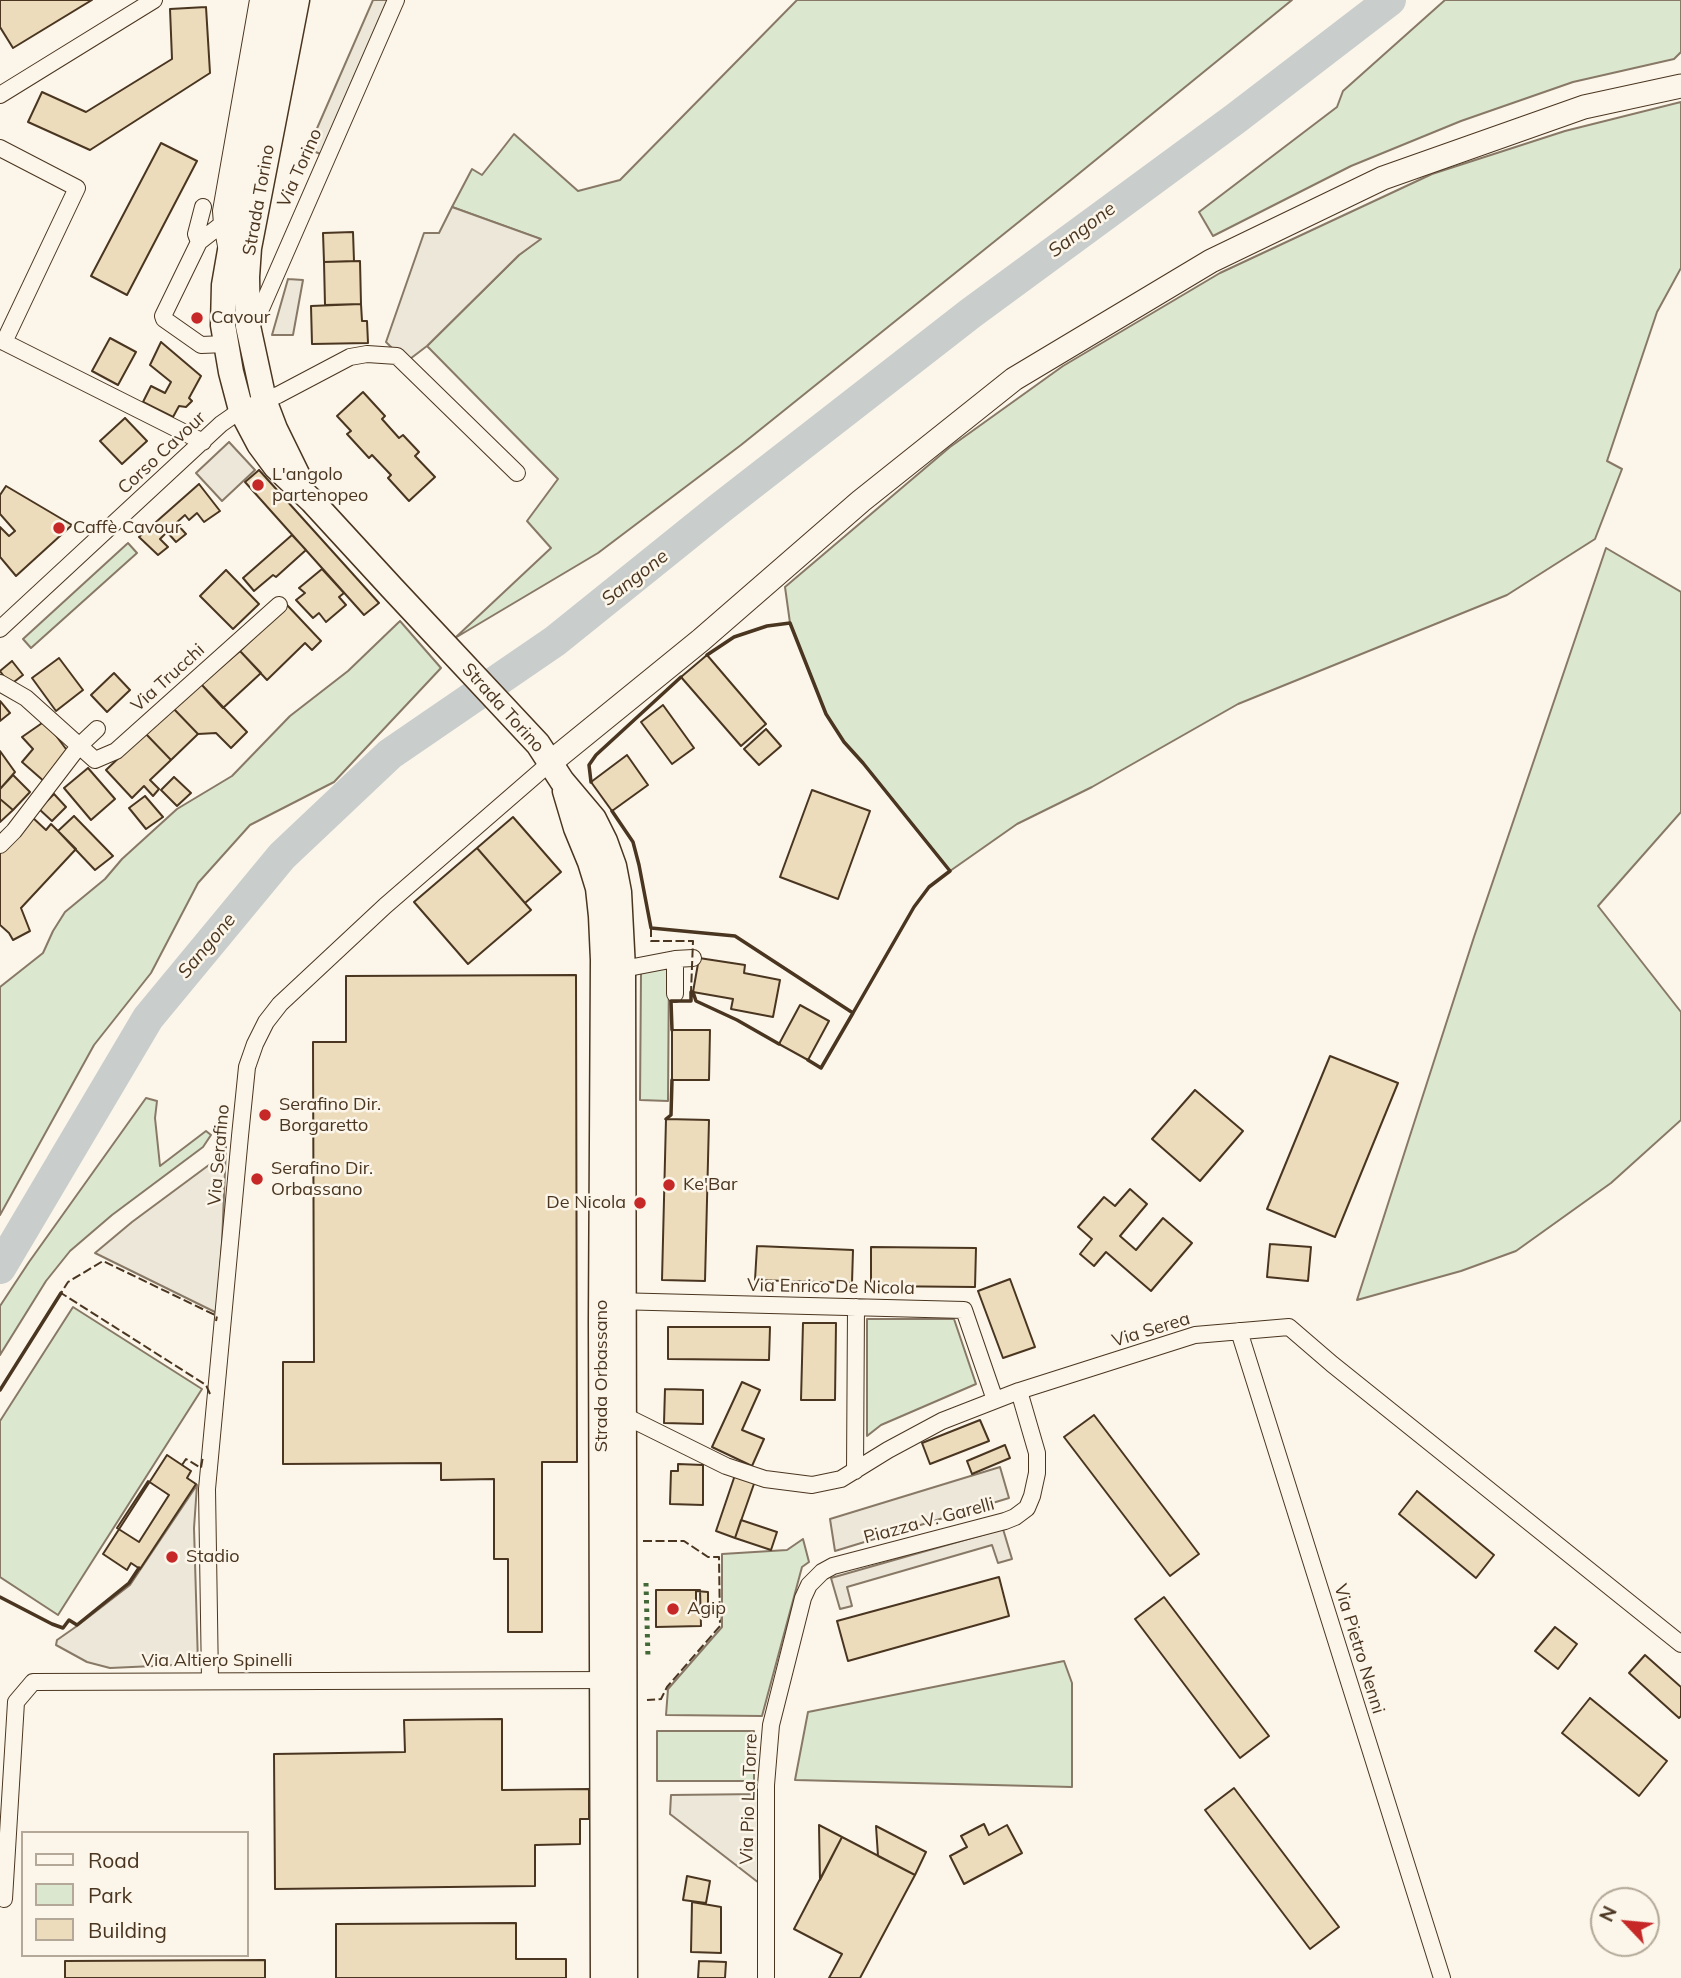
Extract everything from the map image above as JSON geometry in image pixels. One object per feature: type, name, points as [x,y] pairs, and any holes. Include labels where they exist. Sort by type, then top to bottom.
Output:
[{"type":"main road","name":"Strada Torino","points":[[277,0],[224,285],[225,335],[241,410],[259,444],[276,467],[312,500],[534,739],[557,771]]},
{"type":"main road","name":"Strada Torino","points":[[297,0],[249,248],[248,326],[264,400],[290,463],[312,500]]},
{"type":"main road","name":"Strada Orbassano","points":[[557,771],[594,819],[605,841],[614,866],[621,916],[623,969],[612,1301]]},
{"type":"main road","name":"Strada Orbassano","points":[[557,771],[598,888],[603,960],[613,1415],[613,1680],[603,1978]]},
{"type":"main road","name":"Strada Orbassano","points":[[613,1680],[625,1978]]},
{"type":"street","points":[[2,91],[155,0]]},
{"type":"street","name":"Strada Torino","points":[[228,257],[221,211],[258,0]]},
{"type":"street","name":"Via Torino","points":[[248,326],[257,318],[396,0]]},
{"type":"street","points":[[557,771],[701,640],[861,501],[1014,379],[1211,261],[1383,178],[1584,107],[1681,86]]},
{"type":"street","points":[[0,148],[77,188],[2,341],[203,442]]},
{"type":"street","name":"Strada Torino","points":[[199,243],[197,234],[203,207]]},
{"type":"street","name":"Strada Torino","points":[[222,224],[199,243],[163,316],[201,345],[225,335]]},
{"type":"street","points":[[225,335],[248,326]]},
{"type":"street","points":[[264,400],[350,357],[367,354],[397,356],[517,473]]},
{"type":"street","name":"Corso Cavour","points":[[0,629],[221,424],[241,410],[264,400]]},
{"type":"street","name":"Via Trucchi","points":[[0,683],[26,698],[95,760],[116,751],[279,605]]},
{"type":"street","points":[[0,845],[14,831],[79,746],[97,729]]},
{"type":"street","name":"Via Serafino","points":[[210,1681],[207,1489],[247,1067],[255,1044],[266,1022],[280,1004],[384,906],[557,771]]},
{"type":"street","points":[[623,969],[692,958]]},
{"type":"street","points":[[675,959],[675,994]]},
{"type":"street","name":"Via Enrico De Nicola","points":[[612,1301],[964,1310],[995,1399]]},
{"type":"street","points":[[855,1471],[856,1307]]},
{"type":"street","name":"Via Serea","points":[[613,1415],[726,1466],[765,1479],[812,1485],[841,1479],[942,1421],[1019,1391],[1195,1335],[1289,1327],[1681,1644]]},
{"type":"street","name":"Via Pietro Nenni","points":[[1239,1331],[1442,1978]]},
{"type":"street","name":"Piazza V. Garelli","points":[[809,1586],[822,1572],[833,1566],[1015,1517],[1027,1508],[1037,1473],[1037,1453],[1019,1391]]},
{"type":"street","name":"Via Pio La Torre","points":[[766,1978],[766,1785],[771,1725],[803,1598],[809,1586]]},
{"type":"street","name":"Via Altiero Spinelli","points":[[4,1899],[16,1702],[33,1682],[613,1680]]},
{"type":"green space","points":[[797,0],[1292,0],[741,445],[598,553],[455,638],[551,548],[527,521],[558,479],[427,346],[519,255],[540,239],[452,207],[472,169],[482,175],[514,134],[578,191],[620,180]]},
{"type":"green space","points":[[1445,0],[1681,0],[1681,52],[1674,59],[1573,82],[1461,121],[1351,166],[1213,236],[1199,212],[1337,107],[1343,91]]},
{"type":"green space","points":[[1681,102],[1681,268],[1657,312],[1607,461],[1622,469],[1595,539],[1507,595],[1238,704],[1092,787],[1017,824],[950,871],[844,742],[826,714],[790,623],[785,587],[950,447],[1063,366],[1220,273],[1432,174],[1565,131]]},
{"type":"green space","points":[[128,543],[137,553],[31,648],[23,639]]},
{"type":"green space","points":[[1606,548],[1681,592],[1681,812],[1598,906],[1681,1012],[1681,1120],[1611,1183],[1516,1251],[1461,1271],[1357,1300],[1474,937]]},
{"type":"green space","points":[[400,621],[441,668],[334,782],[250,825],[198,883],[151,973],[94,1045],[0,1215],[0,987],[43,953],[65,912],[105,879],[122,859],[177,809],[232,776],[290,716],[348,671]]},
{"type":"green space","points":[[669,965],[668,1101],[640,1100],[641,972]]},
{"type":"green space","points":[[146,1098],[157,1101],[155,1118],[160,1166],[206,1131],[211,1135],[203,1147],[112,1215],[70,1251],[46,1281],[0,1355],[0,1306]]},
{"type":"green space","points":[[73,1307],[202,1389],[58,1615],[0,1577],[0,1421]]},
{"type":"green space","points":[[867,1319],[954,1319],[976,1384],[881,1425],[867,1436]]},
{"type":"green space","points":[[803,1539],[809,1562],[802,1567],[762,1716],[666,1715],[668,1689],[722,1627],[722,1554],[787,1550]]},
{"type":"green space","points":[[1064,1661],[1072,1683],[1072,1787],[795,1780],[808,1712]]},
{"type":"green space","points":[[657,1731],[754,1731],[754,1781],[657,1781]]},
{"type":"shaded area","points":[[373,0],[392,0],[323,155],[308,149]]},
{"type":"shaded area","points":[[452,207],[541,239],[519,255],[427,346],[406,362],[386,342],[424,233],[439,233]]},
{"type":"shaded area","points":[[288,279],[303,280],[293,335],[272,335]]},
{"type":"shaded area","points":[[229,442],[255,470],[222,501],[196,473]]},
{"type":"shaded area","points":[[226,1147],[217,1313],[95,1253],[217,1159]]},
{"type":"shaded area","points":[[1000,1467],[1009,1498],[835,1551],[830,1519]]},
{"type":"shaded area","name":"Stadio","points":[[197,1485],[194,1528],[198,1664],[110,1668],[87,1662],[56,1645],[57,1640],[130,1585]]},
{"type":"shaded area","points":[[1003,1529],[1012,1559],[998,1563],[992,1545],[847,1587],[852,1606],[840,1609],[831,1578]]},
{"type":"shaded area","points":[[762,1794],[759,1883],[670,1814],[671,1795]]},
{"type":"building","points":[[0,0],[92,0],[13,48],[0,27]]},
{"type":"building","points":[[206,7],[210,73],[90,150],[28,122],[42,92],[86,112],[172,59],[170,9]]},
{"type":"building","points":[[161,143],[197,161],[127,295],[91,276]]},
{"type":"building","points":[[353,232],[354,261],[324,262],[323,233]]},
{"type":"building","points":[[360,261],[361,304],[325,305],[324,262]]},
{"type":"building","points":[[361,304],[362,321],[367,321],[368,343],[312,344],[311,306]]},
{"type":"building","points":[[110,338],[136,352],[118,385],[92,371]]},
{"type":"building","points":[[161,342],[201,376],[189,398],[192,401],[186,407],[179,406],[173,417],[143,402],[151,386],[165,393],[171,382],[150,365]]},
{"type":"building","points":[[363,392],[385,416],[382,419],[399,438],[403,435],[419,452],[415,456],[435,477],[409,501],[388,478],[391,475],[372,455],[369,458],[347,434],[351,431],[337,416]]},
{"type":"building","points":[[125,418],[147,441],[122,464],[100,441]]},
{"type":"building","points":[[259,470],[379,603],[364,615],[245,482]]},
{"type":"building","points":[[199,484],[220,511],[204,522],[197,513],[189,520],[185,515],[176,523],[186,534],[176,542],[167,532],[160,539],[168,547],[158,555],[139,537]]},
{"type":"building","points":[[6,486],[72,525],[16,576],[0,557],[0,527],[9,536],[15,531],[0,514],[0,495]]},
{"type":"building","points":[[292,535],[306,550],[276,577],[273,575],[254,591],[243,578]]},
{"type":"building","points":[[322,569],[344,593],[339,597],[346,605],[326,622],[319,613],[313,618],[296,600],[305,593],[299,588]]},
{"type":"building","points":[[226,570],[259,604],[233,629],[200,596]]},
{"type":"building","points":[[287,605],[321,641],[312,650],[305,643],[267,680],[240,651]]},
{"type":"building","points":[[240,651],[261,673],[223,708],[201,684]]},
{"type":"building","points":[[707,655],[766,724],[741,746],[681,677]]},
{"type":"building","points":[[59,658],[83,690],[56,711],[32,678]]},
{"type":"building","points":[[12,661],[23,675],[10,685],[0,671]]},
{"type":"building","points":[[114,673],[130,690],[107,712],[91,695]]},
{"type":"building","points":[[201,684],[247,732],[231,748],[216,733],[198,734],[172,707]]},
{"type":"building","points":[[0,701],[10,713],[0,721]]},
{"type":"building","points":[[663,705],[694,748],[672,764],[641,722]]},
{"type":"building","points":[[172,707],[198,734],[171,760],[145,733]]},
{"type":"building","points":[[45,721],[69,753],[46,783],[22,762],[33,749],[22,737]]},
{"type":"building","points":[[766,729],[781,746],[759,765],[744,749]]},
{"type":"building","points":[[145,733],[171,760],[150,780],[159,789],[153,796],[144,786],[132,798],[106,770]]},
{"type":"building","points":[[0,751],[15,772],[0,789]]},
{"type":"building","points":[[627,755],[648,785],[612,811],[591,782]]},
{"type":"building","points":[[88,768],[115,799],[91,820],[64,788]]},
{"type":"building","points":[[13,775],[30,792],[13,810],[0,799],[0,789]]},
{"type":"building","points":[[174,777],[191,793],[177,806],[161,790]]},
{"type":"building","points":[[812,790],[870,811],[838,899],[780,877]]},
{"type":"building","points":[[54,794],[66,807],[52,821],[39,809]]},
{"type":"building","points":[[145,796],[163,817],[146,829],[129,808]]},
{"type":"building","points":[[0,799],[13,810],[0,822]]},
{"type":"building","points":[[74,816],[113,856],[95,870],[58,831]]},
{"type":"building","points":[[32,817],[46,830],[51,824],[76,849],[21,908],[30,931],[13,940],[0,925],[0,851]]},
{"type":"building","points":[[513,817],[561,872],[525,903],[477,848]]},
{"type":"building","points":[[477,848],[531,910],[468,964],[414,902]]},
{"type":"building","points":[[699,958],[745,965],[744,973],[780,980],[773,1017],[731,1009],[733,999],[693,992]]},
{"type":"building","points":[[576,975],[577,1462],[542,1462],[542,1632],[508,1632],[508,1559],[494,1559],[494,1479],[441,1480],[441,1463],[283,1464],[283,1362],[314,1362],[313,1042],[346,1042],[346,976]]},
{"type":"building","points":[[800,1005],[829,1021],[808,1060],[779,1044]]},
{"type":"building","points":[[672,1030],[710,1030],[709,1080],[672,1080]]},
{"type":"building","points":[[1330,1056],[1398,1083],[1335,1237],[1267,1209]]},
{"type":"building","points":[[1195,1090],[1243,1131],[1200,1181],[1152,1139]]},
{"type":"building","points":[[666,1119],[709,1120],[705,1281],[662,1280]]},
{"type":"building","points":[[1130,1189],[1147,1204],[1120,1236],[1136,1250],[1163,1218],[1192,1243],[1151,1291],[1106,1252],[1094,1266],[1080,1254],[1092,1239],[1078,1227],[1104,1197],[1115,1206]]},
{"type":"building","points":[[1270,1244],[1311,1247],[1308,1281],[1267,1277]]},
{"type":"building","points":[[757,1246],[853,1250],[852,1283],[755,1280]]},
{"type":"building","points":[[871,1247],[976,1248],[975,1287],[871,1286]]},
{"type":"building","points":[[1010,1279],[1035,1347],[1003,1358],[978,1291]]},
{"type":"building","points":[[803,1323],[836,1323],[835,1400],[801,1400]]},
{"type":"building","points":[[668,1327],[770,1327],[769,1360],[668,1359]]},
{"type":"building","points":[[742,1382],[760,1390],[742,1430],[764,1439],[752,1466],[712,1447]]},
{"type":"building","points":[[665,1389],[703,1390],[703,1424],[664,1423]]},
{"type":"building","points":[[1094,1415],[1199,1554],[1170,1576],[1064,1437]]},
{"type":"building","points":[[980,1420],[989,1441],[930,1464],[922,1443]]},
{"type":"building","points":[[1005,1445],[1010,1458],[972,1474],[967,1461]]},
{"type":"building","points":[[167,1455],[191,1471],[187,1478],[196,1484],[140,1569],[131,1563],[127,1570],[103,1554]]},
{"type":"building","points":[[678,1464],[703,1465],[703,1505],[670,1504],[671,1471],[678,1471]]},
{"type":"building","points":[[735,1475],[755,1481],[735,1538],[716,1531]]},
{"type":"building","points":[[148,1481],[169,1495],[139,1542],[117,1528]]},
{"type":"building","points":[[1417,1491],[1494,1555],[1476,1578],[1399,1514]]},
{"type":"building","points":[[741,1520],[777,1532],[771,1550],[735,1538]]},
{"type":"building","points":[[999,1577],[1009,1616],[848,1661],[837,1621]]},
{"type":"building","points":[[656,1590],[700,1590],[701,1626],[656,1627]]},
{"type":"building","points":[[696,1591],[708,1592],[708,1611],[696,1611]]},
{"type":"building","points":[[1164,1597],[1269,1736],[1240,1758],[1135,1619]]},
{"type":"building","points":[[1555,1627],[1577,1644],[1558,1669],[1535,1651]]},
{"type":"building","points":[[1645,1655],[1681,1687],[1679,1718],[1629,1673]]},
{"type":"building","points":[[1590,1698],[1667,1761],[1639,1796],[1562,1733]]},
{"type":"building","points":[[502,1719],[502,1790],[589,1789],[589,1819],[580,1819],[580,1844],[535,1845],[535,1886],[275,1889],[274,1754],[405,1752],[404,1720]]},
{"type":"building","points":[[1234,1788],[1339,1927],[1310,1949],[1205,1810]]},
{"type":"building","points":[[984,1824],[989,1835],[1007,1825],[1022,1853],[964,1884],[950,1856],[967,1847],[961,1836]]},
{"type":"building","points":[[819,1825],[842,1837],[820,1880]]},
{"type":"building","points":[[876,1826],[926,1852],[915,1875],[878,1856]]},
{"type":"building","points":[[842,1837],[915,1875],[860,1978],[829,1978],[842,1954],[794,1929]]},
{"type":"building","points":[[687,1876],[710,1881],[706,1903],[683,1900]]},
{"type":"building","points":[[692,1902],[721,1907],[721,1953],[691,1952]]},
{"type":"building","points":[[516,1923],[516,1959],[566,1959],[566,1978],[336,1978],[336,1924]]},
{"type":"building","points":[[265,1960],[265,1978],[65,1978],[65,1961]]},
{"type":"building","points":[[699,1961],[726,1962],[725,1978],[698,1978]]},
{"type":"waterway","name":"Sangone","points":[[0,1268],[148,1018],[282,856],[390,754],[555,641],[719,509],[971,313],[1235,119],[1390,0]]},
{"type":"hedge","points":[[646,1583],[648,1659]]},
{"type":"fence","points":[[651,928],[651,941],[693,941],[693,992]]},
{"type":"fence","points":[[210,1394],[206,1385],[61,1293],[68,1282],[103,1261],[217,1316],[216,1321]]},
{"type":"fence","points":[[182,1465],[186,1459],[201,1468],[203,1456]]},
{"type":"fence","points":[[643,1541],[684,1541],[708,1557],[719,1557],[720,1626],[667,1687],[661,1699],[647,1700]]},
{"type":"wall","points":[[612,811],[633,842],[651,928],[735,936],[853,1013],[914,907],[929,887],[950,871],[844,742],[826,714],[790,623],[767,626],[734,637],[707,655]]},
{"type":"wall","points":[[591,782],[589,765],[596,755],[681,677]]},
{"type":"wall","points":[[672,1030],[671,1001],[691,1001],[693,992],[696,1001],[779,1044]]},
{"type":"wall","points":[[808,1060],[821,1068],[853,1013]]},
{"type":"wall","points":[[666,1119],[671,1115],[672,1080]]},
{"type":"wall","points":[[0,1390],[61,1293]]},
{"type":"wall","points":[[0,1597],[63,1628],[69,1620],[77,1625],[129,1583],[139,1568]]},
{"type":"place","name":"Cavour","points":[[197,318]]},
{"type":"place","name":"L'angolo partenopeo","points":[[258,485]]},
{"type":"place","name":"Caffè Cavour","points":[[59,528]]},
{"type":"place","name":"Serafino Dir. Borgaretto","points":[[265,1115]]},
{"type":"place","name":"Serafino Dir. Orbassano","points":[[257,1179]]},
{"type":"place","name":"Ke'Bar","points":[[669,1185]]},
{"type":"place","name":"De Nicola","points":[[640,1203]]},
{"type":"place","name":"Stadio","points":[[172,1557]]},
{"type":"place","name":"Agip","points":[[673,1609]]}]
